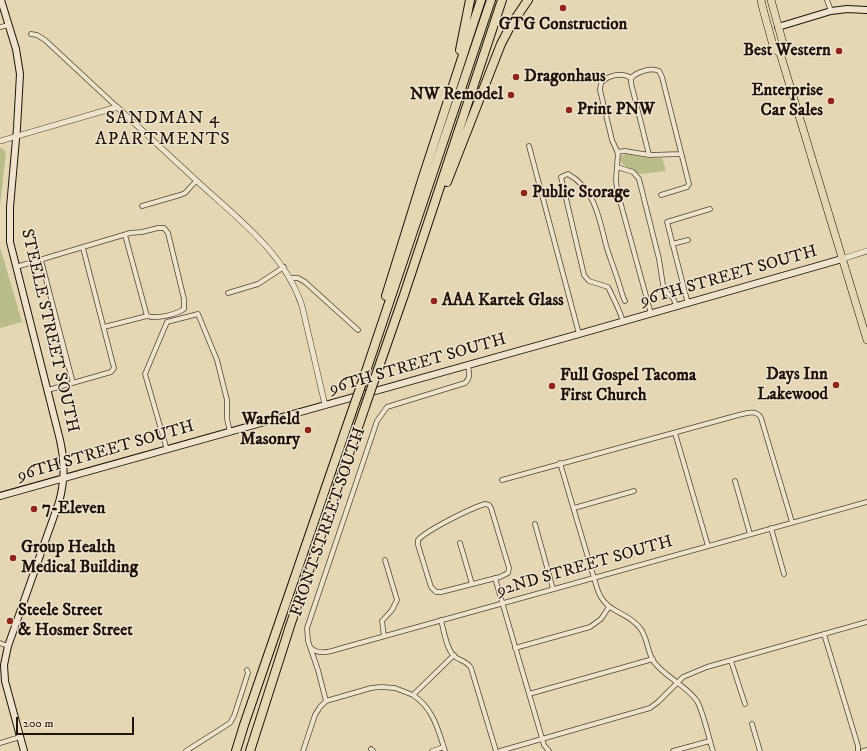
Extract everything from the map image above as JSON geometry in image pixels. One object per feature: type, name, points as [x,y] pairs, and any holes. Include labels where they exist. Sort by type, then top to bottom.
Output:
[{"type":"highway","points":[[448,102],[470,0]]},
{"type":"highway","points":[[366,370],[388,289],[481,0]]},
{"type":"highway","points":[[236,751],[491,0]]},
{"type":"highway","points":[[250,751],[502,0]]},
{"type":"highway","points":[[404,295],[501,44],[511,25],[528,0]]},
{"type":"main road","name":"STEELE STREET SOUTH","points":[[1,0],[16,48],[20,67],[9,226],[10,242],[62,448],[63,479],[61,495],[56,512],[8,646],[4,665],[5,681],[24,751]]},
{"type":"main road","points":[[771,0],[784,47],[780,53]]},
{"type":"main road","points":[[762,2],[771,19],[778,27]]},
{"type":"main road","points":[[762,2],[774,49],[780,53],[867,340]]},
{"type":"main road","points":[[778,27],[831,11],[867,10]]},
{"type":"main road","name":"96TH STREET SOUTH","points":[[0,496],[688,304],[842,259]]},
{"type":"street","points":[[828,0],[831,11]]},
{"type":"street","points":[[0,27],[9,25]]},
{"type":"street","points":[[31,34],[45,40],[260,240],[284,268],[298,292],[325,405]]},
{"type":"street","points":[[631,78],[648,70],[658,70],[662,77],[689,185],[661,195]]},
{"type":"street","points":[[631,78],[623,75],[614,76],[604,80],[600,84],[600,93],[612,142],[617,152],[617,190],[651,314]]},
{"type":"street","points":[[631,78],[649,155]]},
{"type":"street","points":[[0,141],[117,107]]},
{"type":"street","points":[[529,146],[579,334]]},
{"type":"street","points":[[617,152],[625,151],[649,155],[681,154]]},
{"type":"street","points":[[617,167],[631,170],[636,173],[639,178],[659,259],[663,285],[665,291],[673,298],[677,307]]},
{"type":"street","points":[[623,322],[620,311],[608,287],[603,284],[589,281],[585,276],[561,177],[568,174],[575,178],[585,188],[593,201],[598,212],[609,255],[625,301]]},
{"type":"street","points":[[142,206],[180,196],[185,193],[196,181]]},
{"type":"street","points":[[688,304],[667,222],[710,209]]},
{"type":"street","points":[[16,268],[125,235],[164,228],[167,231],[185,308],[179,312],[162,316],[146,316],[104,327]]},
{"type":"street","points":[[125,235],[146,316]]},
{"type":"street","points":[[672,244],[688,240]]},
{"type":"street","points":[[48,390],[113,371],[114,366],[83,248]]},
{"type":"street","points":[[842,259],[867,251]]},
{"type":"street","points":[[42,260],[73,383]]},
{"type":"street","points":[[228,293],[258,284],[284,268]]},
{"type":"street","points":[[290,278],[298,278],[305,282],[358,330]]},
{"type":"street","points":[[167,450],[145,374],[168,322],[198,314],[217,360],[227,400],[230,432]]},
{"type":"street","name":"FRONT STREET SOUTH","points":[[326,701],[307,638],[308,624],[377,421],[387,407],[463,385],[469,378],[468,365]]},
{"type":"street","points":[[502,480],[750,412],[757,412],[763,425],[792,522]]},
{"type":"street","points":[[676,433],[708,546]]},
{"type":"street","points":[[560,463],[600,597],[609,607],[634,621],[641,628],[653,659],[660,668],[697,702],[713,751]]},
{"type":"street","points":[[735,480],[750,534]]},
{"type":"street","points":[[574,508],[634,491]]},
{"type":"street","name":"92ND STREET SOUTH","points":[[311,648],[318,652],[325,652],[867,502]]},
{"type":"street","points":[[488,504],[491,508],[509,568],[508,573],[495,578],[436,592],[431,587],[418,545],[419,538],[474,508],[488,504]]},
{"type":"street","points":[[535,524],[553,589]]},
{"type":"street","points":[[771,528],[784,574]]},
{"type":"street","points":[[460,543],[472,584]]},
{"type":"street","points":[[384,636],[382,621],[392,610],[398,600],[385,560]]},
{"type":"street","points":[[495,578],[542,739],[544,745],[549,751]]},
{"type":"street","points":[[515,648],[590,627],[601,619],[609,607]]},
{"type":"street","points":[[441,620],[449,648],[454,655],[472,668],[496,751]]},
{"type":"street","points":[[500,751],[650,708],[689,674],[867,622]]},
{"type":"street","points":[[824,634],[858,746],[858,751]]},
{"type":"street","points":[[0,643],[8,646]]},
{"type":"street","points":[[413,695],[454,655]]},
{"type":"street","points":[[529,694],[653,659]]},
{"type":"street","points":[[732,661],[745,704]]},
{"type":"street","points":[[186,751],[228,725],[232,720],[248,673],[247,670]]},
{"type":"street","points":[[302,751],[314,715],[326,701],[371,688],[381,687],[395,688],[413,695],[432,713],[444,749],[432,751]]},
{"type":"street","points":[[752,724],[760,751]]},
{"type":"street","points":[[0,743],[20,737]]},
{"type":"street","points":[[673,751],[710,741]]},
{"type":"street","points":[[863,751],[867,750]]},
{"type":"green space","points":[[2,148],[6,152],[0,205],[0,149]]},
{"type":"green space","points":[[626,154],[648,158],[662,158],[666,171],[639,174],[622,164],[620,160],[621,156]]},
{"type":"green space","points":[[0,247],[22,322],[0,328]]},
{"type":"place","name":"GTG Construction","points":[[563,8]]},
{"type":"place","name":"Best Western","points":[[839,51]]},
{"type":"place","name":"Dragonhaus","points":[[516,77]]},
{"type":"place","name":"NW Remodel","points":[[511,95]]},
{"type":"place","name":"Enterprise Car Sales","points":[[831,101]]},
{"type":"place","name":"Print PNW","points":[[569,110]]},
{"type":"place","name":"Public Storage","points":[[524,193]]},
{"type":"place","name":"AAA Kartek Glass","points":[[434,301]]},
{"type":"place","name":"Days Inn Lakewood","points":[[836,385]]},
{"type":"place","name":"Full Gospel Tacoma First Church","points":[[552,386]]},
{"type":"place","name":"Warfield Masonry","points":[[308,430]]},
{"type":"place","name":"7-Eleven","points":[[34,509]]},
{"type":"place","name":"Group Health Medical Building","points":[[13,558]]},
{"type":"place","name":"Steele Street & Hosmer Street","points":[[10,621]]},
{"type":"district","name":"SANDMAN 4 APARTMENTS","points":[[163,129]]}]
